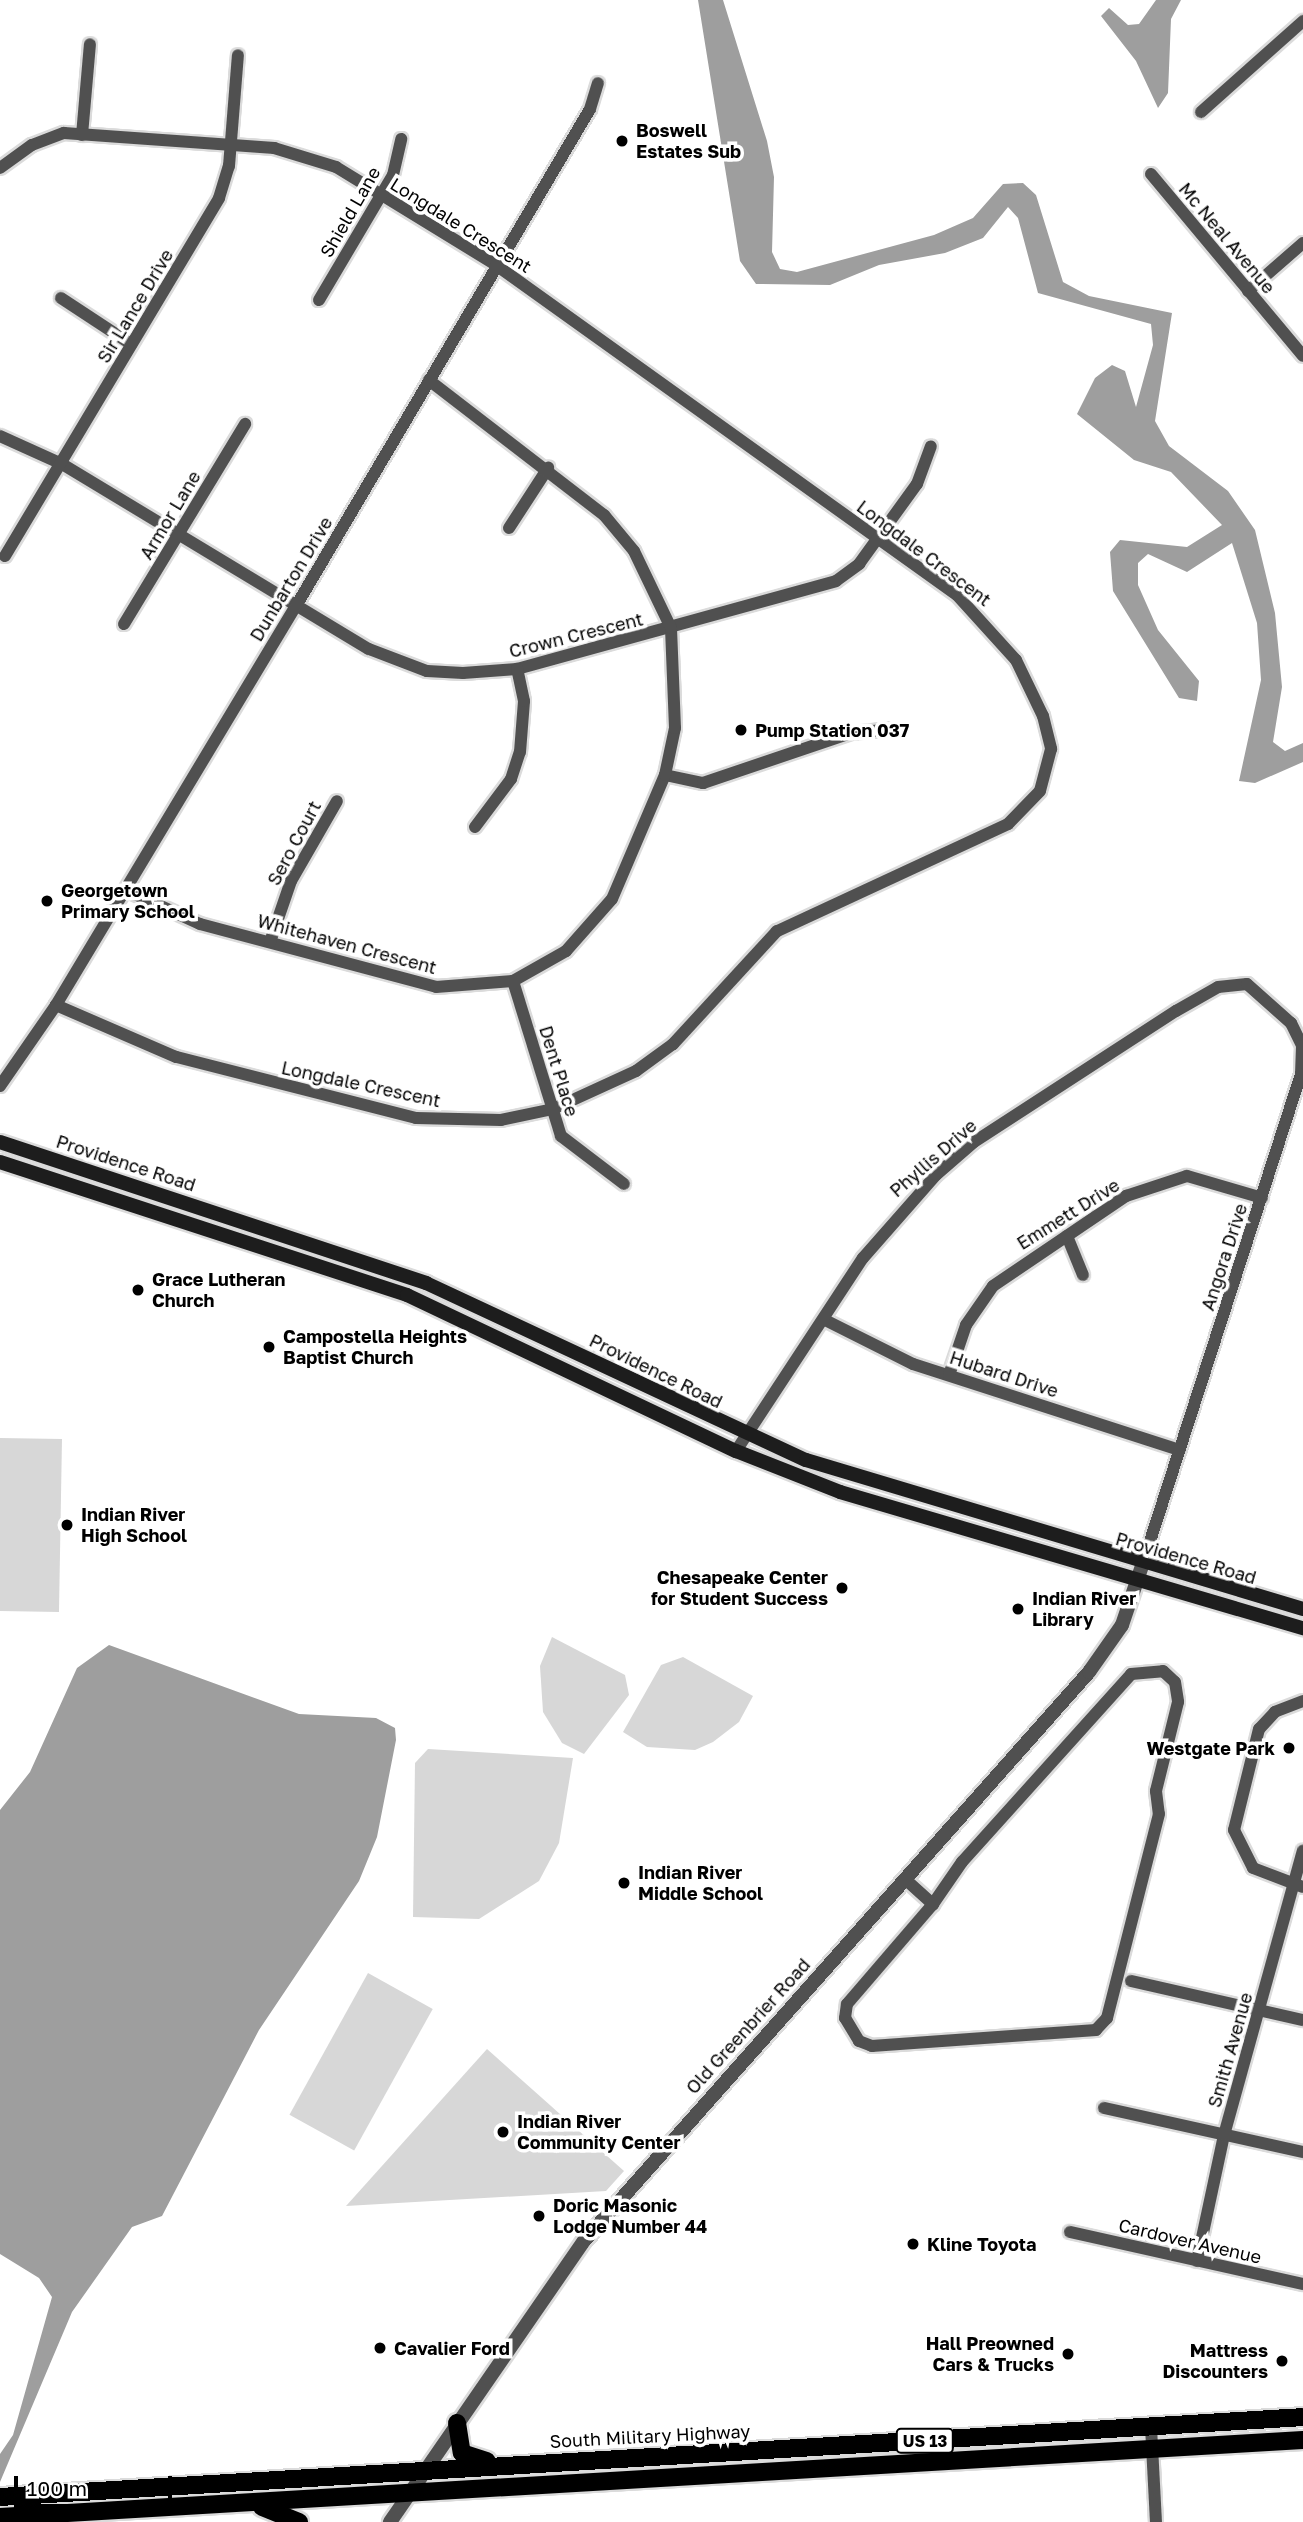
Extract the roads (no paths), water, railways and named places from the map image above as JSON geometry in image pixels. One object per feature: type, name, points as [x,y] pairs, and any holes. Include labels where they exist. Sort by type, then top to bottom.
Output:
[{"type":"main road","name":"Providence Road","points":[[0,1142],[426,1283],[750,1437],[1142,1566],[1303,1609]]},
{"type":"main road","name":"Providence Road","points":[[0,1162],[425,1302],[736,1451],[840,1492],[1137,1584],[1303,1628]]},
{"type":"main road","name":"South Military Highway","points":[[0,2497],[1303,2417]]},
{"type":"main road","points":[[457,2423],[462,2453],[500,2466]]},
{"type":"main road","name":"US 13","points":[[0,2517],[1303,2440]]},
{"type":"main road","points":[[245,2503],[299,2522]]},
{"type":"street","points":[[1201,112],[1303,21]]},
{"type":"street","points":[[82,135],[90,44]]},
{"type":"street","name":"Sir Lance Drive","points":[[5,556],[213,212],[230,145],[238,55]]},
{"type":"street","name":"Dunbarton Drive","points":[[0,1086],[55,1005],[126,890],[296,606],[590,109],[598,83]]},
{"type":"street","name":"Longdale Crescent","points":[[0,168],[51,135],[230,145],[306,154],[381,195],[496,265],[979,614],[1016,660],[1049,734],[1050,762],[1040,791],[1008,824],[776,931],[673,1044],[625,1077],[553,1109],[501,1120],[416,1118],[176,1057],[55,1005]]},
{"type":"street","name":"Shield Lane","points":[[319,300],[381,195],[398,161],[401,139]]},
{"type":"street","name":"Mc Neal Avenue","points":[[1151,174],[1303,356]]},
{"type":"street","points":[[1248,291],[1303,243]]},
{"type":"street","points":[[61,298],[131,344]]},
{"type":"street","name":"Whitehaven Crescent","points":[[126,890],[181,917],[436,987],[513,981],[592,928],[626,871],[665,775],[675,728],[671,628],[620,532],[548,468],[429,380]]},
{"type":"street","name":"Armor Lane","points":[[124,624],[245,424]]},
{"type":"street","name":"Crown Crescent","points":[[0,436],[62,464],[296,606],[407,665],[463,673],[517,669],[820,589],[849,574],[877,538],[917,484],[931,446]]},
{"type":"street","points":[[509,528],[548,468]]},
{"type":"street","points":[[475,827],[511,779],[520,752],[524,701],[517,669]]},
{"type":"street","points":[[665,775],[703,783],[851,733],[894,729]]},
{"type":"street","name":"Sero Court","points":[[270,942],[291,881],[337,801]]},
{"type":"street","name":"Dent Place","points":[[513,981],[561,1136],[624,1184]]},
{"type":"street","name":"Angora Drive","points":[[1142,1566],[1298,1089],[1303,1046],[1279,1009],[1239,983]]},
{"type":"street","name":"Phyllis Drive","points":[[736,1451],[750,1437],[899,1210],[974,1142],[1186,1005],[1239,983]]},
{"type":"street","name":"Emmett Drive","points":[[949,1375],[985,1296],[1013,1269],[1126,1196],[1173,1178],[1205,1177],[1262,1198]]},
{"type":"street","points":[[1067,1236],[1083,1275]]},
{"type":"street","name":"Hubard Drive","points":[[825,1320],[887,1354],[1179,1450]]},
{"type":"street","name":"Old Greenbrier Road","points":[[390,2522],[584,2241],[1112,1644],[1142,1566]]},
{"type":"street","points":[[1163,1671],[1175,1682],[1178,1702],[1156,1791],[1159,1814],[1102,2024],[1089,2033],[872,2046],[859,2041],[845,2018],[847,2004],[933,1904],[962,1862],[1131,1674],[1163,1671]]},
{"type":"street","points":[[1299,1886],[1253,1868],[1234,1830],[1259,1729],[1275,1712],[1303,1701]]},
{"type":"street","name":"Smith Avenue","points":[[1197,2261],[1224,2135],[1299,1886],[1303,1851]]},
{"type":"street","points":[[905,1879],[933,1904]]},
{"type":"street","points":[[1131,1981],[1303,2020]]},
{"type":"street","points":[[1104,2108],[1303,2152]]},
{"type":"street","name":"Cardover Avenue","points":[[1070,2232],[1303,2284]]},
{"type":"street","points":[[1151,2427],[1156,2522]]},
{"type":"street","points":[[917,2442],[918,2462]]},
{"type":"place","name":"Boswell Estates Sub","points":[[622,141]]},
{"type":"place","name":"Pump Station 037","points":[[741,730]]},
{"type":"place","name":"Georgetown Primary School","points":[[47,901]]},
{"type":"place","name":"Grace Lutheran Church","points":[[138,1290]]},
{"type":"place","name":"Campostella Heights Baptist Church","points":[[269,1347]]},
{"type":"place","name":"Indian River High School","points":[[67,1525]]},
{"type":"place","name":"Chesapeake Center for Student Success","points":[[842,1588]]},
{"type":"place","name":"Indian River Library","points":[[1018,1609]]},
{"type":"place","name":"Westgate Park","points":[[1289,1748]]},
{"type":"place","name":"Indian River Middle School","points":[[624,1883]]},
{"type":"place","name":"Indian River Community Center","points":[[503,2132]]},
{"type":"place","name":"Doric Masonic Lodge Number 44","points":[[539,2216]]},
{"type":"place","name":"Kline Toyota","points":[[913,2244]]},
{"type":"place","name":"Cavalier Ford","points":[[380,2348]]},
{"type":"place","name":"Hall Preowned Cars & Trucks","points":[[1068,2354]]},
{"type":"place","name":"Mattress Discounters","points":[[1282,2361]]}]
